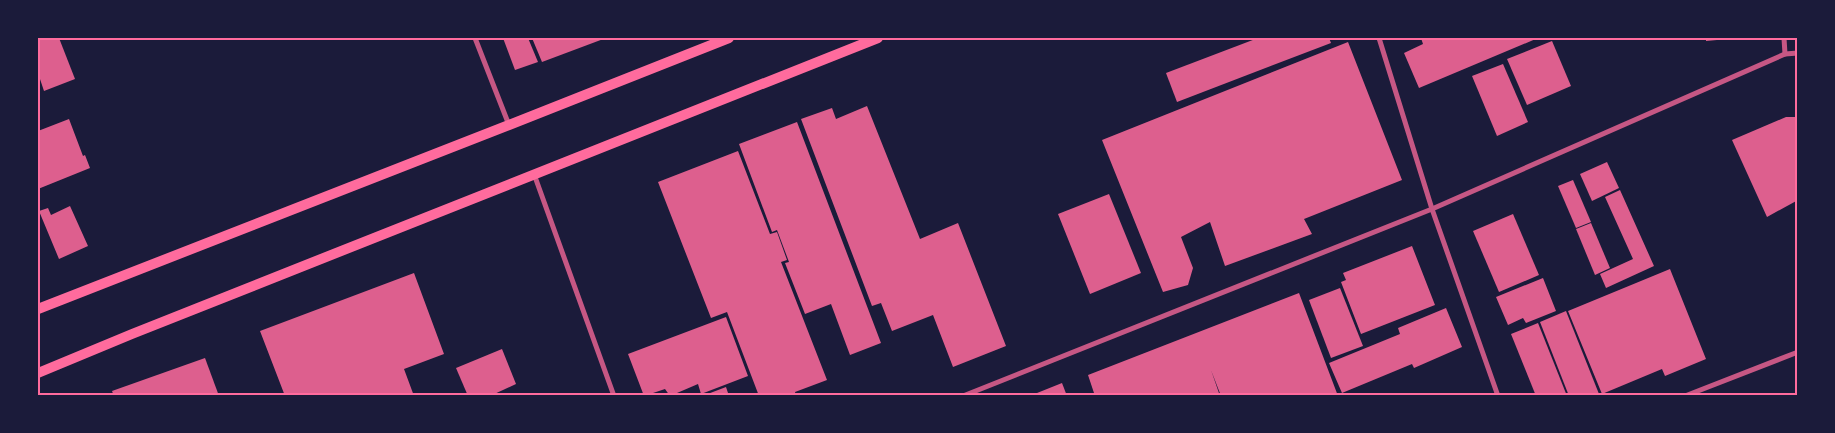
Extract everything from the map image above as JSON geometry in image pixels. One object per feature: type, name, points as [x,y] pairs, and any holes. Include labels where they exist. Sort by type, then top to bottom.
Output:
[{"type":"main road","points":[[38,309],[730,38]]},
{"type":"main road","points":[[38,373],[878,38]]},
{"type":"street","points":[[476,38],[509,125]]},
{"type":"street","points":[[1379,38],[1432,210],[1498,396]]},
{"type":"street","points":[[1784,38],[1785,54]]},
{"type":"street","points":[[963,396],[1432,210],[1785,54],[1798,53]]},
{"type":"street","points":[[534,174],[614,396]]},
{"type":"street","points":[[1685,396],[1798,352]]},
{"type":"building","points":[[38,38],[59,38],[75,79],[44,91],[38,73]]},
{"type":"building","points":[[503,38],[528,38],[538,62],[515,70]]},
{"type":"building","points":[[532,38],[606,38],[542,62]]},
{"type":"building","points":[[1258,38],[1329,38],[1331,43],[1177,102],[1166,73]]},
{"type":"building","points":[[1421,38],[1538,38],[1419,88],[1404,53],[1423,44]]},
{"type":"building","points":[[1706,38],[1728,38],[1728,39],[1706,41]]},
{"type":"building","points":[[1552,41],[1571,86],[1527,105],[1507,59]]},
{"type":"building","points":[[1348,42],[1402,180],[1304,219],[1312,234],[1225,266],[1210,222],[1181,237],[1193,268],[1188,285],[1163,292],[1102,140]]},
{"type":"building","points":[[1503,64],[1528,122],[1497,136],[1472,76]]},
{"type":"building","points":[[867,106],[920,239],[958,223],[1006,346],[953,367],[933,315],[892,331],[881,303],[872,306],[801,119],[832,108],[836,119]]},
{"type":"building","points":[[1786,117],[1798,117],[1798,200],[1767,217],[1732,140]]},
{"type":"building","points":[[69,119],[83,156],[85,155],[90,168],[38,189],[38,131]]},
{"type":"building","points":[[797,122],[881,343],[850,355],[831,304],[805,314],[785,263],[789,262],[777,230],[772,232],[739,144]]},
{"type":"building","points":[[738,151],[770,234],[777,232],[787,260],[781,262],[827,380],[795,392],[796,396],[759,396],[727,312],[711,318],[658,182]]},
{"type":"building","points":[[1607,162],[1619,188],[1592,201],[1580,174]]},
{"type":"building","points":[[1573,180],[1591,222],[1576,228],[1558,186]]},
{"type":"building","points":[[1620,190],[1654,266],[1606,288],[1600,274],[1633,259],[1605,197]]},
{"type":"building","points":[[1109,194],[1141,273],[1090,294],[1058,214]]},
{"type":"building","points":[[70,206],[88,246],[59,259],[39,211],[48,208],[51,215]]},
{"type":"building","points":[[1513,214],[1539,275],[1499,292],[1473,231]]},
{"type":"building","points":[[1591,223],[1610,268],[1595,275],[1576,229]]},
{"type":"building","points":[[1412,246],[1435,305],[1361,334],[1341,282],[1346,280],[1343,273]]},
{"type":"building","points":[[1670,269],[1706,359],[1665,376],[1662,369],[1602,394],[1568,311]]},
{"type":"building","points":[[414,273],[444,354],[404,369],[414,396],[285,396],[260,331]]},
{"type":"building","points":[[1543,278],[1556,311],[1526,323],[1523,318],[1508,325],[1496,297]]},
{"type":"building","points":[[1340,288],[1363,346],[1331,358],[1309,300]]},
{"type":"building","points":[[1299,293],[1338,396],[1221,396],[1211,370],[1220,396],[1095,396],[1088,375]]},
{"type":"building","points":[[1446,308],[1462,347],[1414,368],[1412,364],[1342,393],[1329,363],[1400,334],[1398,328]]},
{"type":"building","points":[[1566,311],[1599,394],[1596,396],[1569,396],[1540,322]]},
{"type":"building","points":[[726,317],[748,376],[701,394],[698,384],[670,396],[665,389],[644,396],[628,354]]},
{"type":"building","points":[[1538,323],[1567,396],[1536,396],[1511,334]]},
{"type":"building","points":[[502,349],[516,384],[490,396],[468,396],[456,368]]},
{"type":"building","points":[[205,358],[219,396],[114,396],[112,391]]},
{"type":"building","points":[[1062,383],[1067,396],[1032,396],[1032,395]]},
{"type":"building","points":[[726,387],[729,396],[705,396],[705,395]]}]
